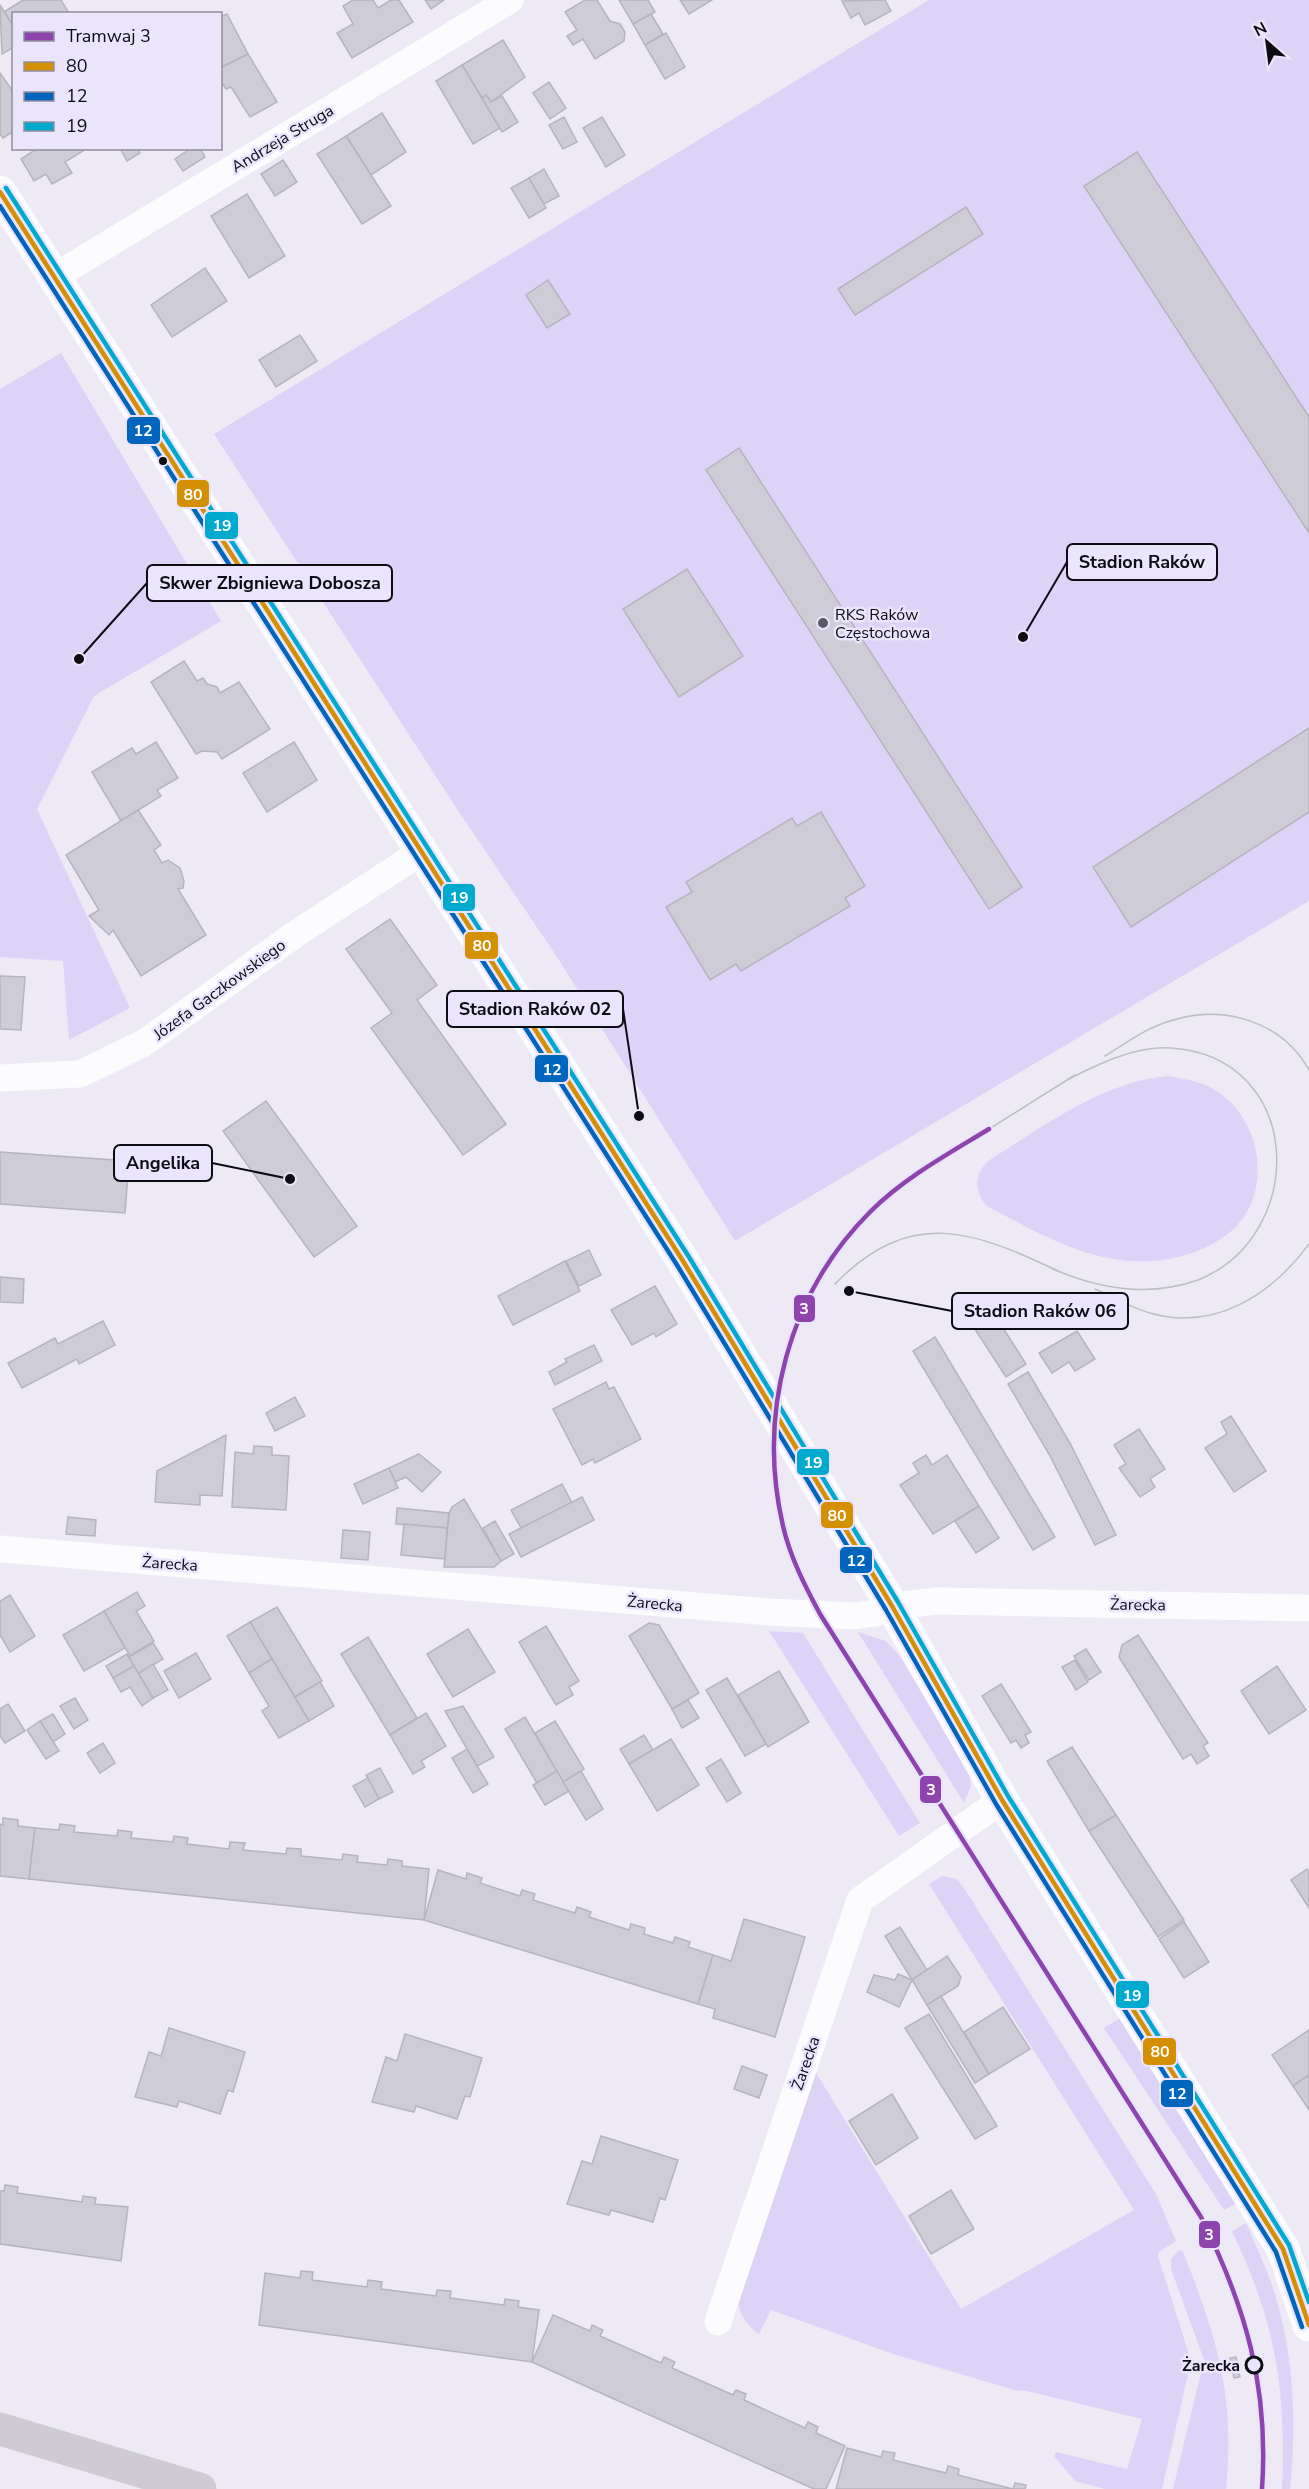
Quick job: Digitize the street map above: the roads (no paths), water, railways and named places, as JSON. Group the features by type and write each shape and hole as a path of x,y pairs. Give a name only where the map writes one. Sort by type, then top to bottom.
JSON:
{"main road":[{"path":"0,2429 200,2489"}],"street":[{"name":"Andrzeja Struga","path":"54,277 510,0"},
{"path":"0,192 683,1261 892,1606 1002,1800 1283,2249 1309,2325"},
{"name":"Józefa Gaczkowskiego","path":"0,1078 80,1074 144,1043 294,934 421,852"},
{"name":"Żarecka","path":"0,1549 770,1612 854,1616 875,1613 892,1606 937,1601 1309,1608"},
{"name":"Żarecka","path":"718,2322 860,1900 1002,1800"}],"tram line":[{"path":"1105,1056 1136,1036 1161,1024 1190,1016 1210,1014 1248,1020 1266,1028 1283,1039 1309,1070"},
{"path":"1053,1269 1088,1282 1125,1288 1162,1288 1198,1280 1234,1257 1259,1226 1274,1189 1276,1151 1268,1113 1247,1082 1215,1059 1171,1048 1157,1048 1130,1053 1104,1062 1067,1080"},
{"path":"989,1129 1075,1075"},
{"name":"3","path":"989,1129 927,1167 883,1200 842,1244 818,1280 800,1318 786,1358 777,1399 774,1441 776,1484 783,1526 794,1560 820,1614 1201,2217 1230,2283 1251,2349 1262,2417 1262,2489"},
{"path":"835,1284 863,1259 890,1243 917,1235 944,1233 971,1237 999,1246 1060,1272"},
{"path":"1095,1289 1150,1313 1174,1318 1219,1313 1260,1293 1278,1279 1309,1244"}],"place":[{"name":"RKS Raków Częstochowa","path":"823,623"},
{"name":"Stadion Raków","path":"1023,637"},
{"name":"Skwer Zbigniewa Dobosza","path":"79,659"},
{"name":"Stadion Raków 02","path":"639,1116"},
{"name":"Angelika","path":"290,1179"},
{"name":"Stadion Raków 06","path":"849,1291"},
{"name":"Żarecka","path":"1254,2365"}]}
